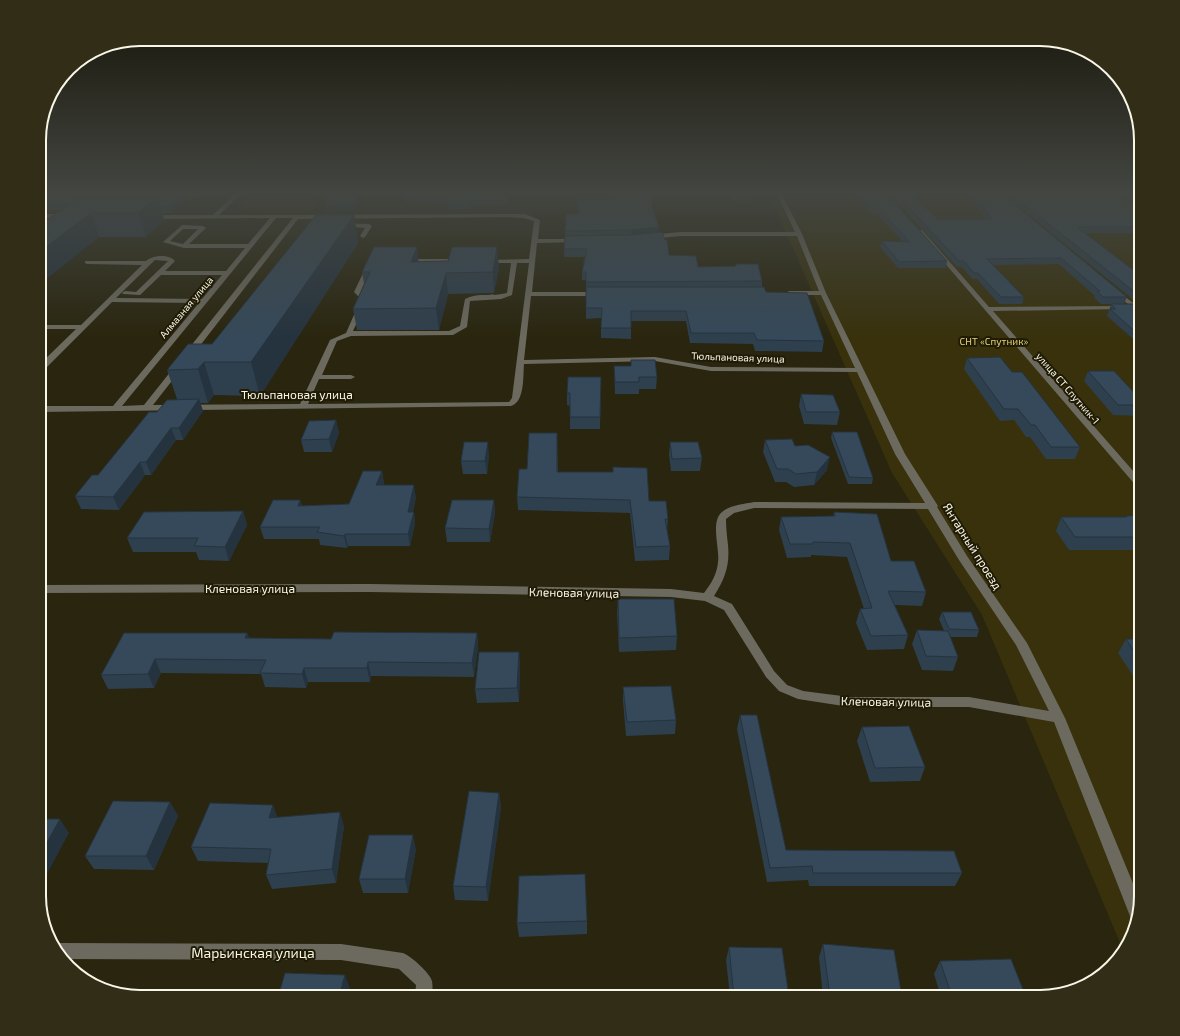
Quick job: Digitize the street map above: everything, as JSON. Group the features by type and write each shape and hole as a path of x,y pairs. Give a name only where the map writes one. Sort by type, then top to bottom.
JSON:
{"street":[{"path":"168,242 184,246 249,246"},
{"path":"184,246 188,242"},
{"name":"Алмазная улица","path":"116,408 252,242"},
{"path":"147,407 277,242"},
{"name":"Тюльпановая улица","path":"46,409 511,404 516,399 528,294 536,242"},
{"name":"Янтарный проезд","path":"803,242 823,293 900,454 933,506 963,558 1021,643 1059,718 1134,905"},
{"name":"улица СТ Спутник-1","path":"929,242 1134,478"},
{"path":"46,363 82,327 153,258 170,259 172,261 138,294 117,293"},
{"path":"397,261 467,261"},
{"path":"475,261 533,261"},
{"path":"302,406 334,340 351,333 450,333 458,331 464,327 468,300 471,298 501,297 510,294 514,261"},
{"path":"87,262 148,263"},
{"path":"351,333 349,332 365,298 357,292 370,265 375,263"},
{"path":"159,274 227,273"},
{"path":"1111,287 1134,305"},
{"path":"783,293 823,293"},
{"path":"528,294 608,294"},
{"path":"110,300 204,301"},
{"path":"986,309 1134,309"},
{"path":"46,327 82,327"},
{"name":"Тюльпановая улица","path":"520,362 655,359 672,362 690,368 861,370"},
{"path":"316,378 351,377"},
{"path":"707,597 719,580 724,556 719,525 723,515 734,509 754,505 933,506"},
{"name":"Кленовая улица","path":"46,589 370,588 671,594 707,597 728,607 770,674 783,688 802,696 850,702 969,702 1059,718"},
{"name":"Марьинская улица","path":"64,951 341,952 403,961 424,982 424,990"}],"green space":[{"name":"СНТ «Спутник»","path":"790,242 1134,242 1134,902 1131,920 1127,932 1120,944 982,615 892,473"}],"building":[{"path":"46,242 52,242 46,247"},
{"path":"294,242 335,242 251,362 204,362 198,369 167,370 188,344 212,344"},
{"path":"565,242 667,242 669,255 696,256 698,267 758,264 762,281 586,282 586,272 582,272 587,249 564,249"},
{"path":"883,242 930,242 947,261 899,262"},
{"path":"941,242 1061,242 1127,297 1103,297 1097,291 1100,291 1061,258 987,259 1024,297 1001,297 978,273 974,273 964,261 959,261"},
{"path":"1072,242 1097,242 1134,270 1134,291"},
{"path":"374,247 417,247 411,262 448,261 452,247 497,247 493,272 446,273 436,308 353,309 370,272 362,272"},
{"path":"586,287 764,287 766,292 807,293 824,341 757,340 754,333 691,333 686,311 631,311 631,328 601,328 602,308 586,308"},
{"path":"1111,304 1134,304 1134,331 1110,309 1116,309"},
{"path":"1000,357 1012,372 1022,372 1080,447 1051,447 1035,425 1031,425 1018,409 1004,409 967,358"},
{"path":"631,360 655,360 657,377 639,377 639,382 615,382 614,366 631,366"},
{"path":"1088,371 1114,371 1134,392 1134,405 1118,405"},
{"path":"568,377 601,377 600,417 570,417 570,393 567,393"},
{"path":"801,394 833,395 840,412 806,412"},
{"path":"199,399 179,428 171,428 146,462 140,462 113,497 75,496 92,475 98,475 149,412 157,412 167,400"},
{"path":"336,420 329,439 301,440 309,421"},
{"path":"832,432 857,432 873,478 849,477"},
{"path":"529,433 557,433 557,472 613,472 613,467 647,468 649,501 666,501 668,519 665,519 670,546 636,547 630,500 517,497 519,469 527,469"},
{"path":"792,439 795,446 808,445 830,457 817,472 796,474 788,469 777,469 765,440"},
{"path":"464,442 488,442 485,461 461,461"},
{"path":"670,442 698,442 702,458 672,459"},
{"path":"363,471 382,471 376,485 414,485 408,512 414,512 408,534 345,534 344,536 317,532 320,527 260,527 273,500 300,500 298,506 349,504"},
{"path":"452,500 494,500 489,529 445,528"},
{"path":"243,511 225,547 194,546 198,538 127,538 144,512"},
{"path":"834,512 877,514 891,561 914,561 926,592 888,591 908,635 871,636 860,609 872,608 850,543 813,542 813,544 790,544 781,517 835,516"},
{"path":"1134,515 1134,537 1075,537 1061,517 1127,517 1126,516"},
{"path":"618,599 674,599 677,636 619,638"},
{"path":"942,612 971,612 979,630 949,629"},
{"path":"917,630 948,631 958,657 926,656"},
{"path":"334,632 477,633 472,663 368,662 367,668 304,668 302,674 260,673 266,660 155,659 148,674 101,675 124,633 247,633 245,638 331,639"},
{"path":"1126,639 1134,639 1134,651"},
{"path":"479,652 519,652 517,688 475,689"},
{"path":"671,686 676,720 627,722 623,687"},
{"path":"740,715 757,715 786,850 954,851 962,873 813,873 812,866 770,868"},
{"path":"909,726 925,767 875,768 862,727"},
{"path":"469,791 499,793 486,887 453,886"},
{"path":"113,801 170,802 146,856 85,856"},
{"path":"210,803 273,805 269,818 340,812 332,869 266,875 271,849 191,847"},
{"path":"46,819 60,819 46,844"},
{"path":"369,835 413,835 405,879 359,879"},
{"path":"585,874 587,921 517,923 519,876"},
{"path":"823,944 894,950 901,990 829,990"},
{"path":"729,947 782,948 788,990 733,990"},
{"path":"1011,959 1023,990 950,990 940,961"},
{"path":"285,973 345,975 341,990 280,990"}]}
